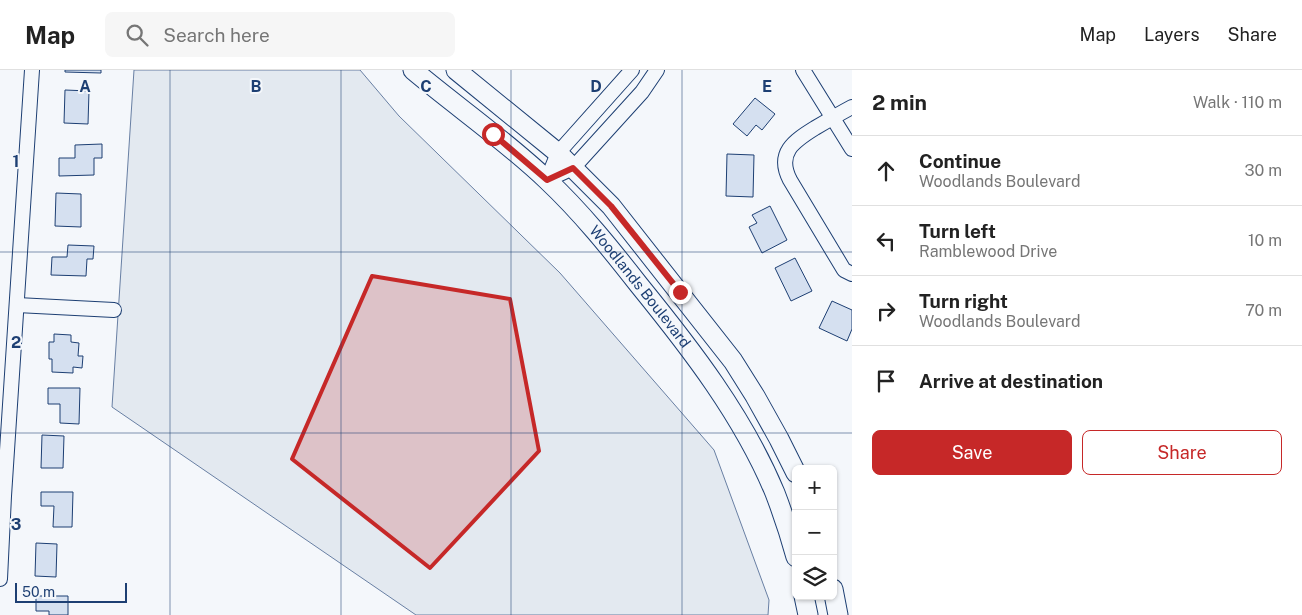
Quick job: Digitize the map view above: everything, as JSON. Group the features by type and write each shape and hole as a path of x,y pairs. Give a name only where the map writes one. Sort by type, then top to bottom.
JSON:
{"street":[{"path":"0,579 2,496 17,305 32,70"},
{"name":"Woodlands Boulevard","path":"413,70 547,180 601,237 678,333 729,404 753,446 774,491 795,555"},
{"name":"Woodlands Boulevard","path":"456,70 558,153 611,206 733,361 755,396 792,465"},
{"path":"547,180 558,153 632,70"},
{"path":"547,180 573,168 642,92 657,70"},
{"path":"803,70 852,150"},
{"path":"852,107 798,139 786,155 785,163 786,172 844,270 852,274"},
{"path":"17,305 114,310"},
{"path":"805,600 808,615"},
{"path":"835,600 838,615"}],"highlighted area":[{"path":"372,276 510,299 539,451 430,568 292,459"}],"shaded area":[{"path":"134,70 360,70 399,116 560,273 714,450 769,600 768,615 416,615 112,407"}],"building":[{"path":"65,70 101,70 101,73 65,72"},
{"path":"65,90 89,91 88,124 64,123"},
{"path":"755,98 775,114 762,130 756,125 747,136 733,124"},
{"path":"102,144 102,158 94,158 94,175 59,176 59,158 75,158 75,145"},
{"path":"727,154 754,155 753,197 726,196"},
{"path":"56,193 81,194 81,227 55,226"},
{"path":"770,206 787,240 762,253 749,227 757,223 752,215"},
{"path":"68,245 94,246 93,259 87,259 86,276 51,275 52,257 67,257"},
{"path":"795,258 812,291 791,301 775,268"},
{"path":"832,301 852,310 852,329 847,341 819,328"},
{"path":"54,334 71,335 71,342 79,343 78,356 83,356 82,368 73,367 73,373 52,372 52,359 49,359 49,342 54,342"},
{"path":"48,388 80,388 79,424 60,423 60,404 48,404"},
{"path":"42,435 64,436 63,468 41,468"},
{"path":"41,492 73,492 72,527 53,527 54,506 41,506"},
{"path":"36,543 57,544 56,577 35,576"},
{"path":"36,596 68,596 68,615 49,615 49,611 36,611"}],"route":[{"path":"493,134 547,180 573,168 611,206 680,292"}]}
